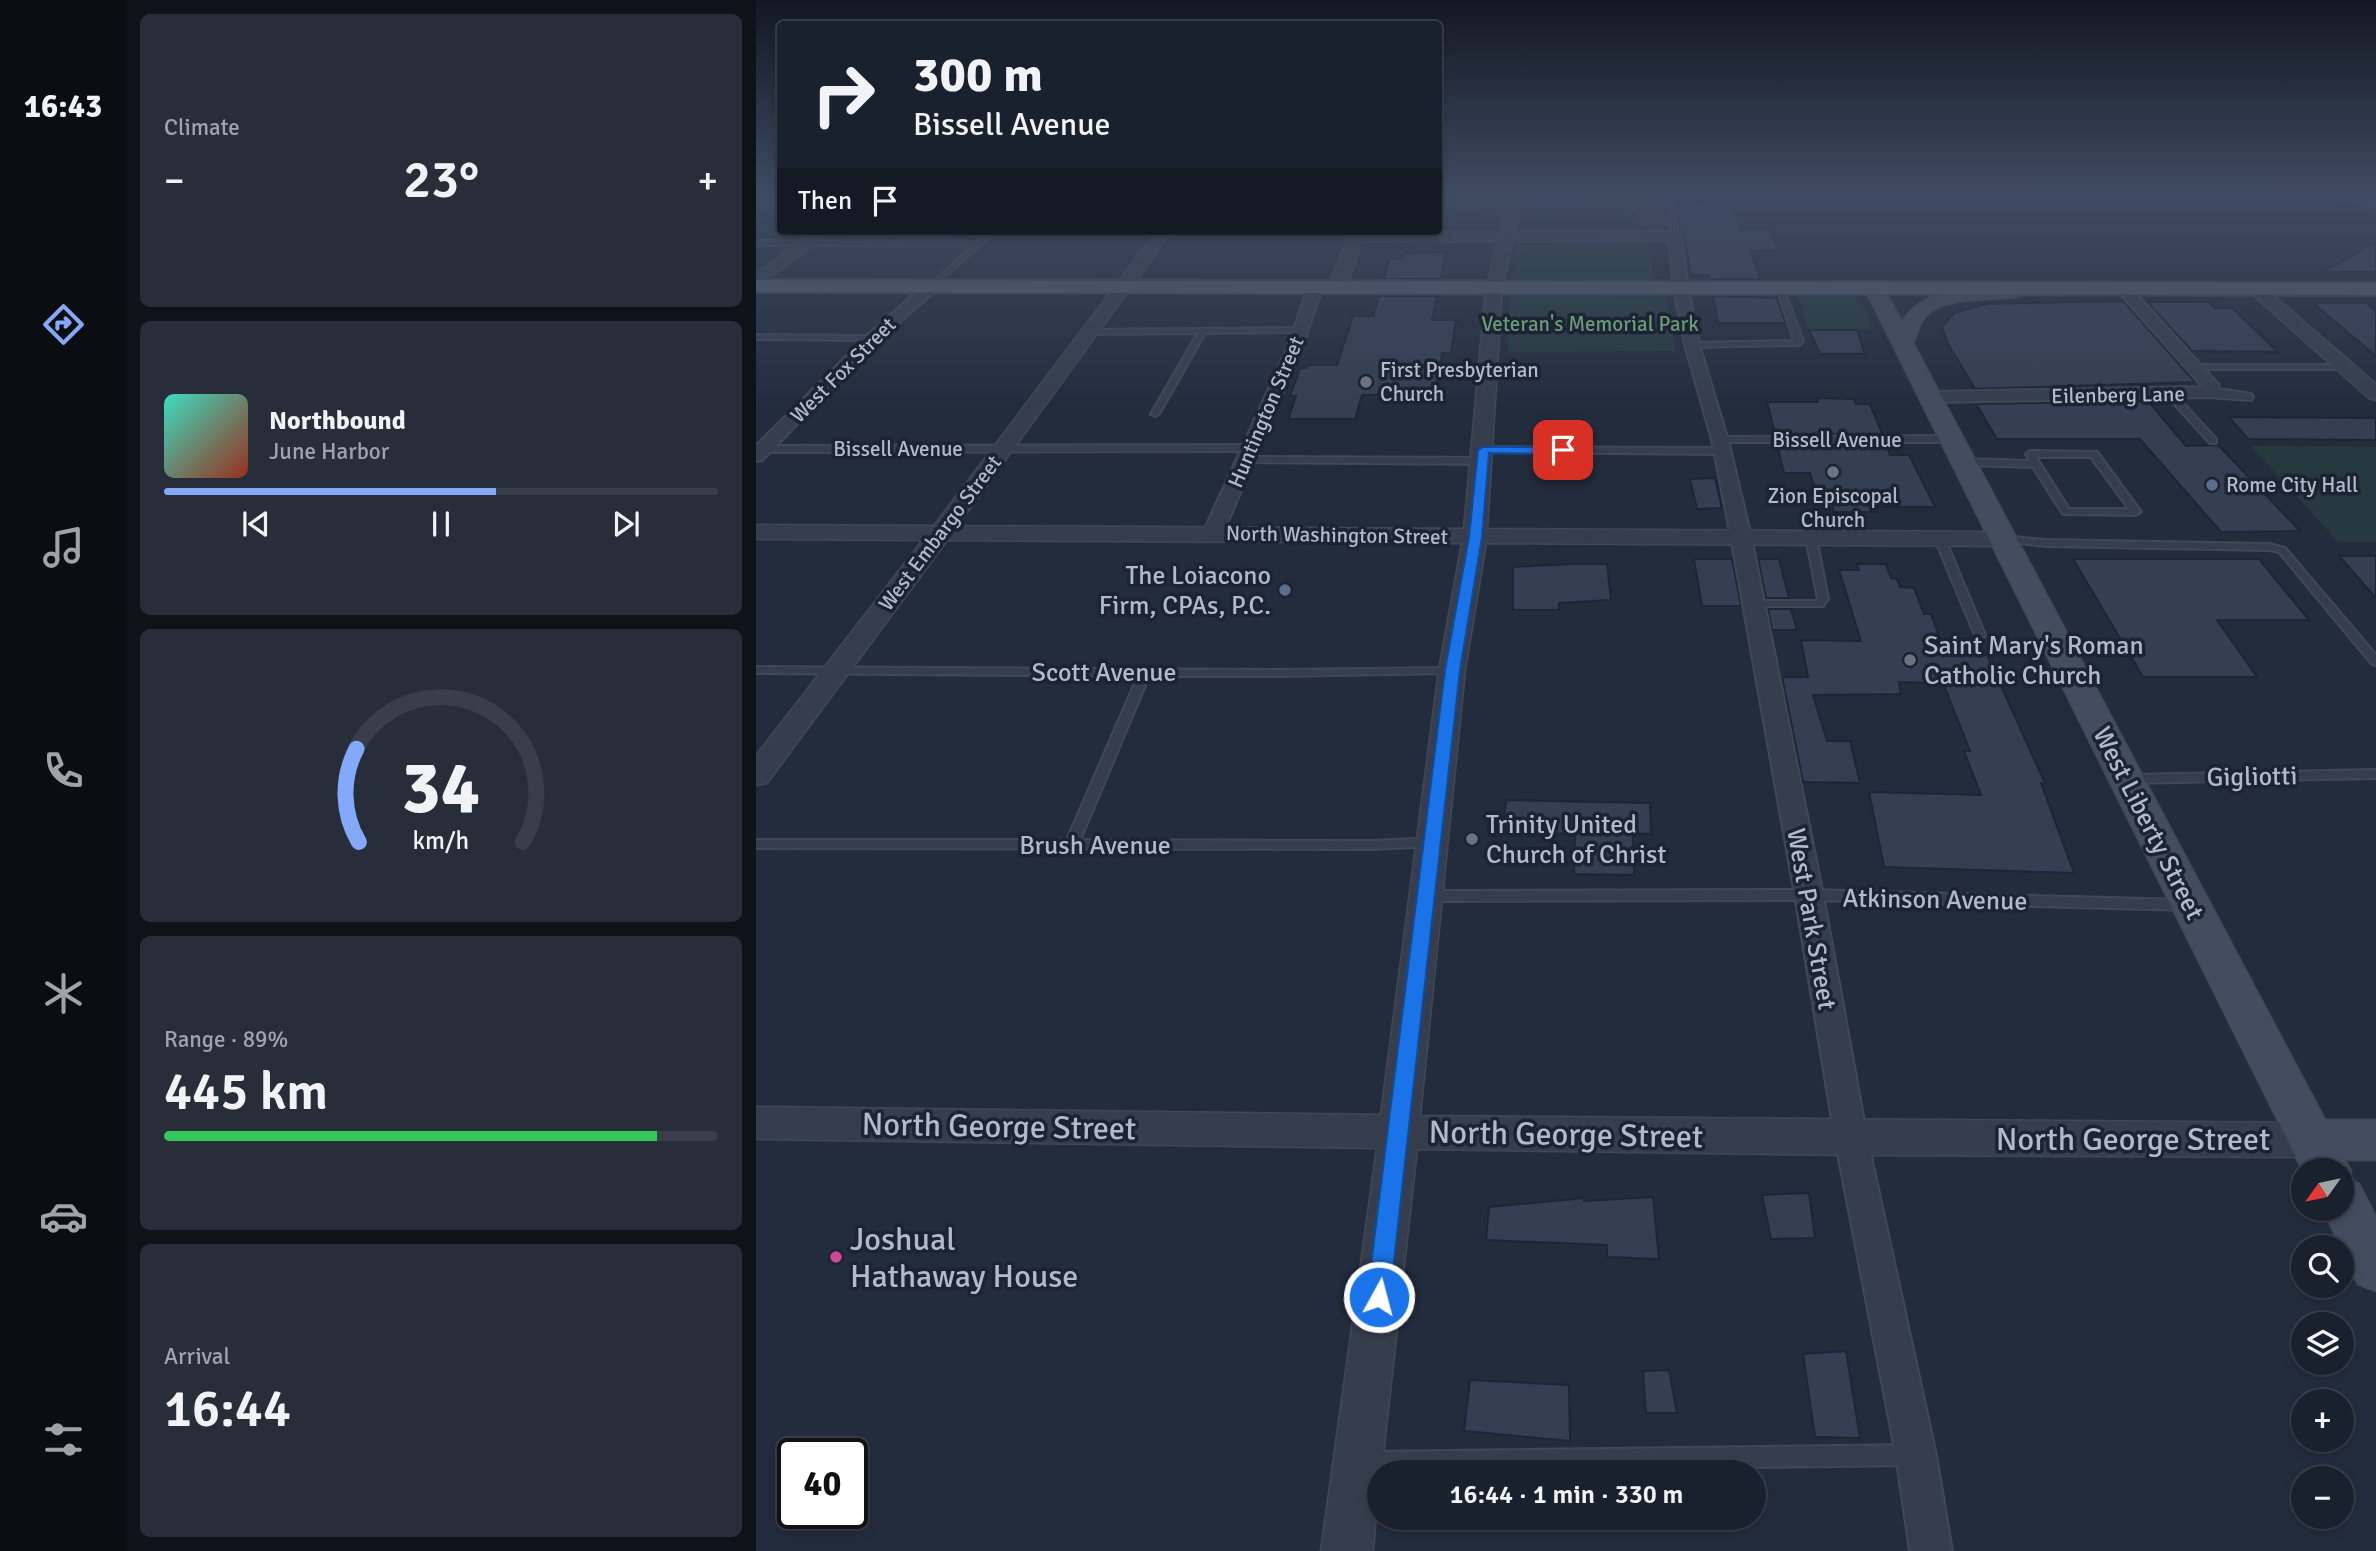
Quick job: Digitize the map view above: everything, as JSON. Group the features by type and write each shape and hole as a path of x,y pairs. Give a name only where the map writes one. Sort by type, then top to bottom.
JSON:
{"main road":[{"path":"756,286 2376,289"},
{"name":"West Liberty Street","path":"1875,289 2319,1155"},
{"path":"1903,341 1921,309 1936,303 1960,296 2035,289"},
{"name":"North George Street","path":"2319,1155 2376,1140"},
{"path":"2353,1222 2376,1268"}],"street":[{"path":"756,280 775,266"},
{"name":"West Embargo Street","path":"756,776 1004,449 1137,266"},
{"path":"1325,288 1337,266"},
{"path":"1347,1551 1452,670 1475,537 1494,289 1499,266"},
{"name":"West Park Street","path":"1678,266 1692,345 1720,445 1741,537 1751,604 1809,895 1851,1138 1916,1455 1931,1551"},
{"name":"West Fox Street","path":"759,451 873,338 932,286"},
{"name":"Huntington Street","path":"1213,533 1301,330 1325,288"},
{"name":"Eilenberg Lane","path":"1932,397 2208,392 2212,387 2124,289"},
{"path":"2256,290 2376,394"},
{"path":"2208,392 2245,397"},
{"name":"North Washington Street","path":"756,532 2003,539"},
{"name":"North George Street","path":"756,1123 1851,1138 2319,1155"}],"lane":[{"path":"932,286 954,266"},
{"path":"1692,345 1796,343 1799,341 1780,288"},
{"path":"1091,332 1301,330"},
{"path":"1155,414 1203,331"},
{"path":"756,337 873,338"},
{"path":"2193,367 2346,367"},
{"path":"2170,394 2213,441"},
{"name":"Bissell Avenue","path":"759,451 1004,449 1483,455 1720,445 1959,451 2035,464"},
{"path":"2030,454 2094,454 2136,512 2066,512 2035,464 2030,454"},
{"path":"1751,604 1819,604 1823,599 1811,537"},
{"path":"1940,539 1980,635"},
{"path":"2003,539 2046,543 2269,547 2282,550 2376,662"},
{"name":"Scott Avenue","path":"756,670 1452,670"},
{"path":"1072,845 1145,672"},
{"name":"Gigliotti","path":"2128,779 2376,774"},
{"name":"Brush Avenue","path":"756,844 1373,845 1433,842"},
{"name":"Atkinson Avenue","path":"1427,896 1809,895 2191,905"},
{"path":"1358,1462 1916,1455"}],"green space":[{"path":"1513,266 1651,266 1653,280 1511,278"},
{"path":"1797,295 1858,296 1873,329 1809,329"},
{"name":"Veteran's Memorial Park","path":"1666,297 1676,351 1508,352 1510,298"},
{"path":"2251,446 2376,447 2376,542 2338,542"}],"building":[{"path":"1387,266 1443,266 1441,279 1384,279"},
{"path":"1689,266 1756,266 1760,279 1710,279 1709,275 1691,275"},
{"path":"2334,266 2376,266 2376,272 2324,272"},
{"path":"1379,296 1437,296 1432,320 1456,320 1451,353 1442,353 1436,388 1430,388 1428,395 1362,395 1355,419 1288,419 1296,396 1290,396 1300,368 1306,368 1307,365 1337,365 1353,316 1373,316"},
{"path":"1713,296 1777,298 1785,323 1718,323"},
{"path":"2123,301 2195,382 1975,389 1947,342 1942,327 1954,313 1986,304"},
{"path":"2147,302 2209,302 2215,308 2232,308 2278,352 2192,351"},
{"path":"2313,303 2366,303 2376,311 2376,356"},
{"path":"1809,330 1857,330 1865,354 1820,354"},
{"path":"1817,398 1854,399 1856,404 1870,404 1882,434 1775,434 1767,402 1818,402"},
{"path":"2148,401 2186,446 2218,445 2300,531 2221,532 2140,439 1997,439 1976,404"},
{"path":"2229,417 2376,418 2376,440 2248,439"},
{"path":"1777,445 1886,445 1890,455 1909,455 1935,507 1876,507 1878,512 1834,512 1831,501 1819,501 1810,473 1784,473"},
{"path":"1715,478 1722,508 1697,509 1690,479"},
{"path":"2339,556 2376,556 2376,598"},
{"path":"1694,559 1732,559 1741,606 1702,606"},
{"path":"1758,559 1779,559 1789,598 1766,598"},
{"path":"2073,559 2259,559 2309,620 2217,620 2257,677 2143,677"},
{"path":"1607,564 1611,600 1559,603 1559,610 1513,610 1513,567"},
{"path":"1857,564 1886,564 1891,578 1897,579 1900,587 1914,588 1924,614 1931,614 1941,642 1972,643 1976,655 1987,655 2045,783 2041,783 2074,873 1884,867 1869,792 1981,795 1964,751 1970,751 1943,683 1899,682 1901,694 1813,695 1827,741 1850,741 1860,783 1803,782 1782,677 1808,677 1801,640 1861,641 1839,570 1859,570"},
{"path":"1768,609 1791,609 1797,630 1772,630"},
{"path":"1506,800 1650,803 1651,834 1633,833 1634,875 1574,874 1575,834 1503,832"},
{"path":"1809,1193 1815,1238 1771,1239 1762,1195"},
{"path":"1653,1197 1659,1259 1607,1257 1607,1245 1486,1240 1489,1207 1584,1198 1584,1201"},
{"path":"1846,1351 1860,1438 1815,1437 1803,1354"},
{"path":"1669,1370 1677,1413 1646,1413 1643,1371"},
{"path":"1470,1380 1569,1385 1570,1441 1464,1431"}],"place":[{"name":"First Presbyterian Church","path":"1366,382"},
{"name":"Zion Episcopal Church","path":"1833,472"},
{"name":"Rome City Hall","path":"2212,485"},
{"name":"The Loiacono Firm, CPAs, P.C.","path":"1285,590"},
{"name":"Saint Mary's Roman Catholic Church","path":"1910,660"},
{"name":"Trinity United Church of Christ","path":"1472,839"},
{"name":"Joshual Hathaway House","path":"836,1257"}],"route":[{"path":"1379,1297 1452,670 1475,537 1483,450 1563,450"}]}
